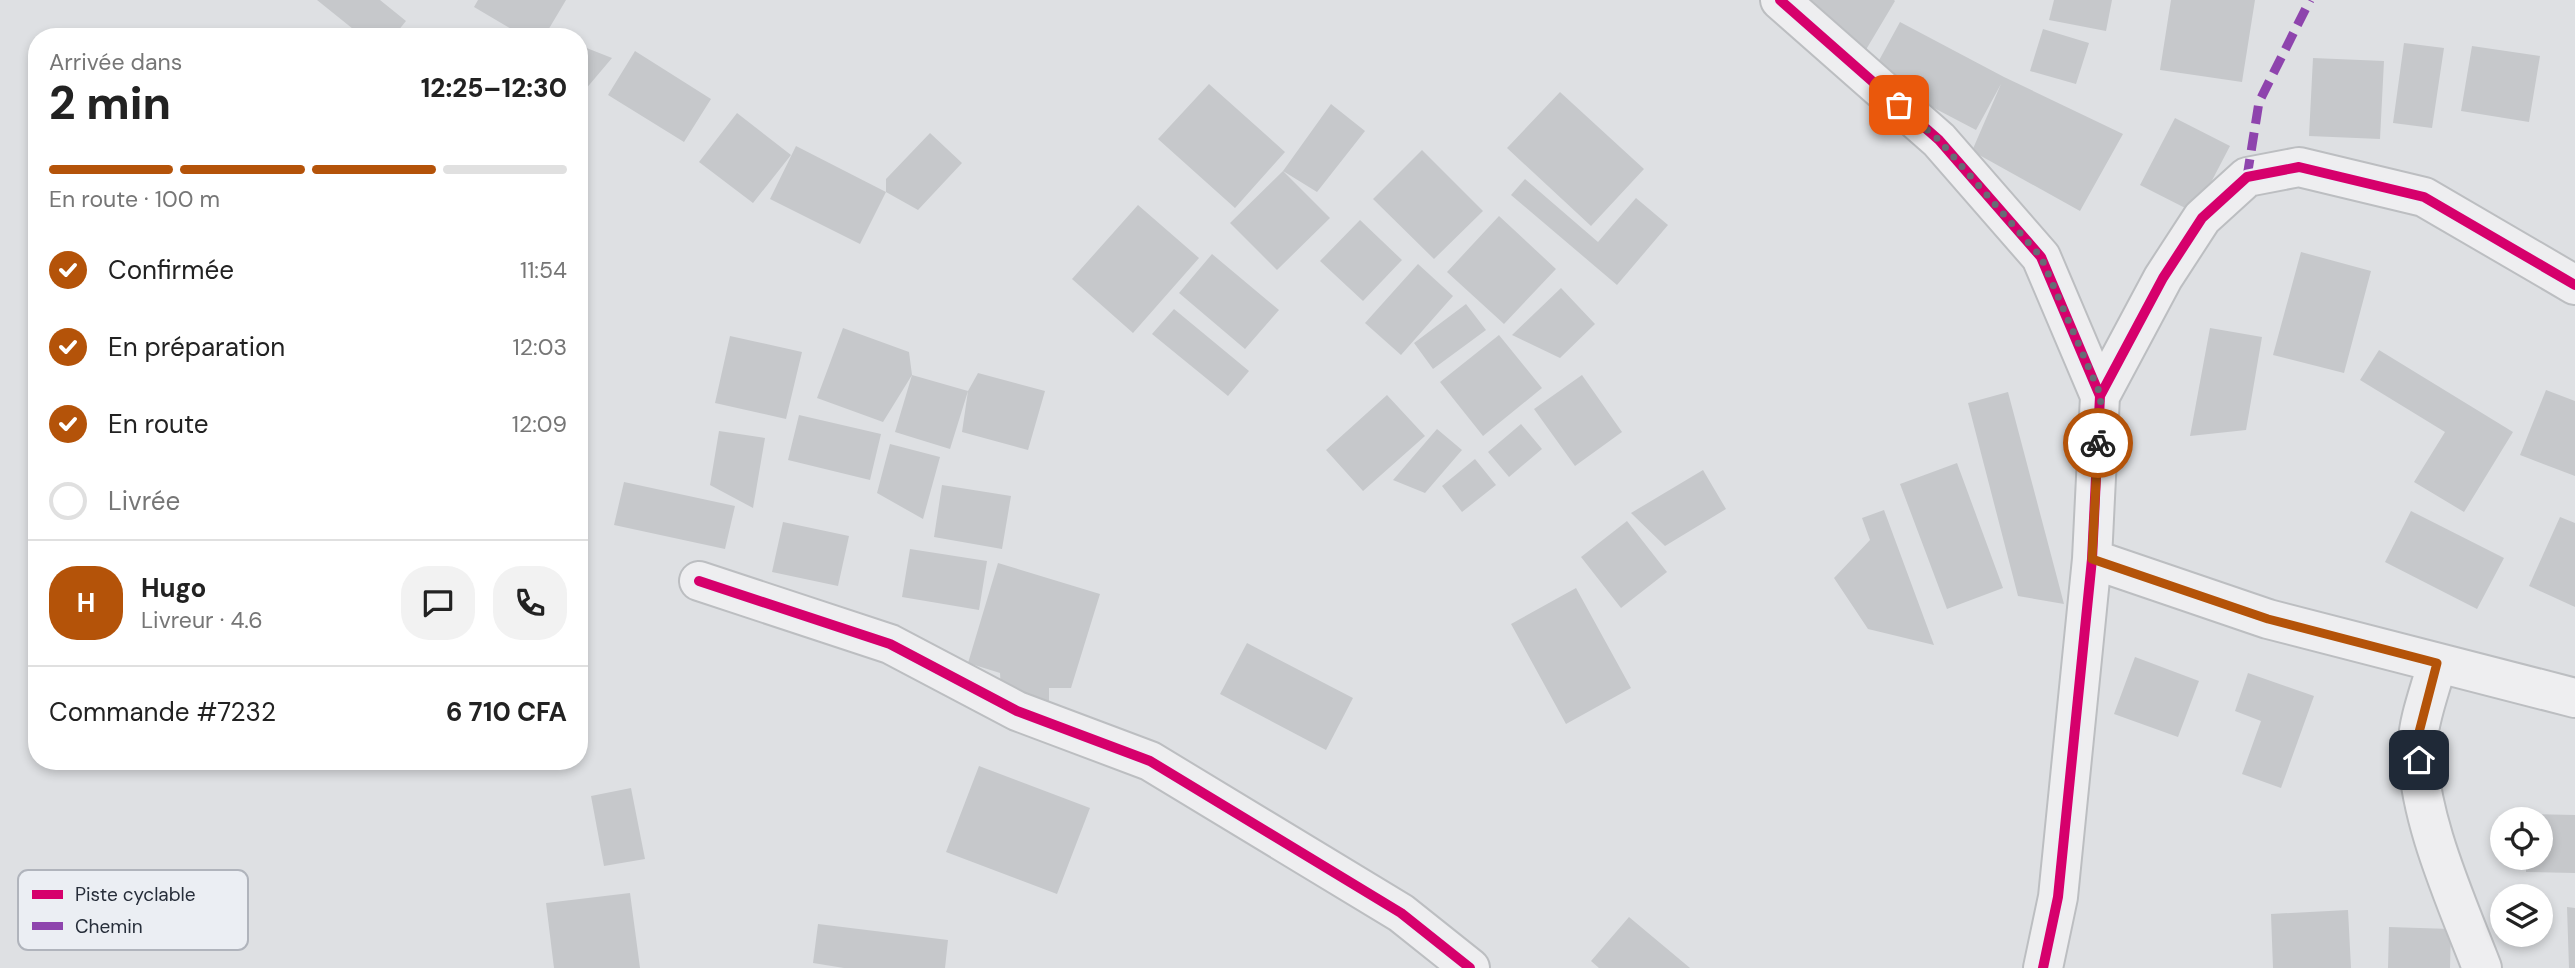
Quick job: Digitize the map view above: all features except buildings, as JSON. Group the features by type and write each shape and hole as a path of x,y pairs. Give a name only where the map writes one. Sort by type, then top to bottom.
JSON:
{"street":[{"path":"1780,0 1939,140 2041,257 2101,396"},
{"path":"2043,968 2058,897 2092,559 2101,396 2163,278 2202,218 2247,177 2299,167 2424,197 2575,285"},
{"path":"2092,559 2268,619 2575,698"},
{"path":"699,582 890,644 1017,711 1150,761 1401,913 1470,968"},
{"path":"2437,663 2417,740 2423,799 2443,866 2482,968"}],"marked path":[{"path":"2247,177 2259,102 2310,0"}],"cycle path":[{"path":"1780,0 1939,140 2041,257 2100,396 2092,559 2058,897 2043,968"},
{"path":"2100,396 2163,278 2202,218 2247,177 2299,167 2424,197 2575,285"},
{"path":"699,581 890,644 1017,711 1150,761 1401,913 1470,968"}],"way so far":[{"path":"1899,105 1939,140 2041,257 2101,396 2098,443"}],"route":[{"path":"2098,443 2092,559 2268,619 2437,663 2417,740 2419,760"}]}
